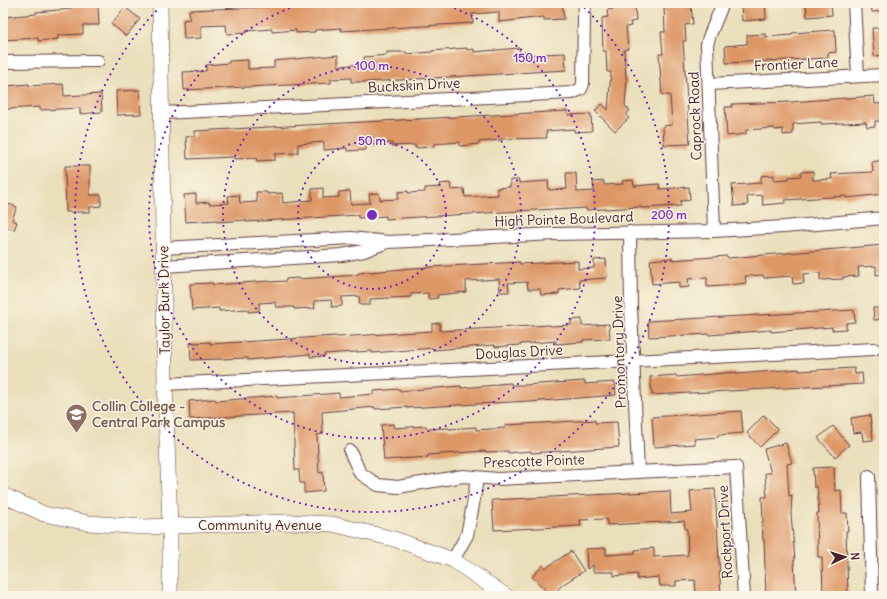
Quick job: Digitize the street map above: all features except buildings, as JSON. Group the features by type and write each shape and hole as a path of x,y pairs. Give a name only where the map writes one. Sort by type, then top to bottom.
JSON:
{"street":[{"name":"Taylor Burk Drive","path":"160,3 165,384 170,526 170,596"},
{"name":"Buckskin Drive","path":"162,113 572,93 581,89 583,84 585,3"},
{"name":"Caprock Road","path":"714,231 707,46 722,3"},
{"path":"854,3 858,76"},
{"path":"3,62 98,61"},
{"name":"Frontier Lane","path":"709,84 884,75"},
{"name":"High Pointe Boulevard","path":"163,248 351,238 388,242 549,234 714,231 784,227 884,218"},
{"name":"Promontory Drive","path":"630,232 638,472"},
{"name":"High Pointe Boulevard","path":"164,266 342,255 364,251 388,242"},
{"name":"Douglas Drive","path":"165,384 874,349"},
{"name":"Prescotte Pointe","path":"350,452 360,473 378,484 398,487 463,476 498,479 736,467"},
{"name":"Rockport Drive","path":"736,467 744,596"},
{"path":"869,476 872,596"},
{"path":"453,560 467,535 474,505 477,478"},
{"name":"Community Avenue","path":"3,496 44,514 89,523 143,527 289,522 332,524 394,539 453,560 506,596"}],"place":[{"name":"Collin College - Central Park Campus","path":"77,434"}]}
